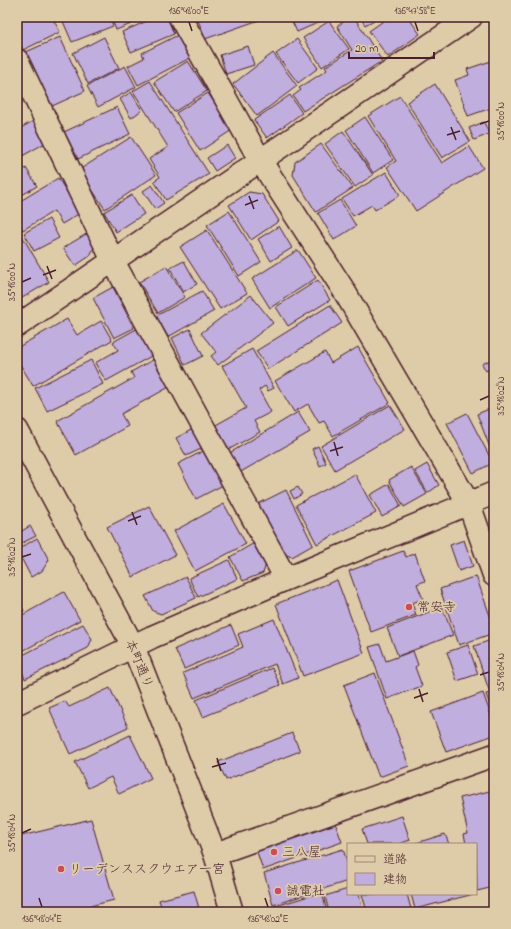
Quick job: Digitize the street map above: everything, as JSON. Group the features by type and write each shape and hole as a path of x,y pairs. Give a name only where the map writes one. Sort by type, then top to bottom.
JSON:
{"street":[{"path":"180,17 260,160 343,289 469,504 494,575"},
{"path":"17,326 470,17"},
{"path":"17,60 113,261 286,579"},
{"name":"本町通り","path":"17,430 133,646 215,854 232,912"},
{"path":"17,703 133,646 286,579 494,493"},
{"path":"215,854 494,755"}],"building":[{"path":"17,17 52,17 60,32 23,50 17,36"},
{"path":"61,17 109,17 113,26 72,42"},
{"path":"111,17 149,17 116,30"},
{"path":"156,17 167,17 174,34 131,52 122,32"},
{"path":"197,17 261,17 262,19 205,39"},
{"path":"294,17 331,17 297,32 291,19"},
{"path":"351,17 354,17 382,61 303,111 293,96 301,90 299,88 327,70 325,67 352,50 337,26"},
{"path":"360,17 380,17 365,25"},
{"path":"389,17 408,17 420,34 388,57 369,31"},
{"path":"329,21 349,49 322,67 303,38"},
{"path":"178,35 190,58 138,85 128,66 144,58 142,53"},
{"path":"60,37 85,91 50,107 26,52"},
{"path":"104,37 119,68 88,84 73,53"},
{"path":"297,39 318,68 298,83 276,54"},
{"path":"248,46 254,65 226,74 220,55"},
{"path":"273,53 297,86 257,116 233,84"},
{"path":"494,60 494,107 468,116 455,80 469,75 467,69"},
{"path":"188,61 207,91 174,112 154,82"},
{"path":"125,66 136,87 98,107 87,86"},
{"path":"150,81 209,174 166,200 154,181 160,177 149,159 168,147 133,91"},
{"path":"435,84 470,141 442,158 407,102"},
{"path":"131,92 142,110 131,118 120,99"},
{"path":"208,93 232,130 200,151 176,113"},
{"path":"290,95 302,113 267,138 254,120"},
{"path":"400,96 442,163 469,146 483,168 416,211 387,167 396,161 368,116"},
{"path":"117,107 130,134 78,159 64,132"},
{"path":"365,117 393,160 373,173 346,130"},
{"path":"35,120 47,142 17,159 17,130"},
{"path":"484,122 489,134 474,140 469,128"},
{"path":"343,131 373,175 355,187 325,144"},
{"path":"131,137 156,175 105,209 79,170"},
{"path":"321,144 353,188 316,212 293,175 295,162"},
{"path":"227,145 235,158 215,171 207,158"},
{"path":"26,168 37,186 17,198 17,173"},
{"path":"386,172 400,195 375,210 372,205 353,216 342,199"},
{"path":"58,178 80,213 62,224 54,211 23,230 17,220 17,203"},
{"path":"152,185 164,203 155,209 143,191"},
{"path":"249,192 262,194 279,221 251,240 229,205"},
{"path":"132,195 144,214 116,232 104,212"},
{"path":"340,200 356,226 334,240 318,213"},
{"path":"229,211 261,262 239,276 207,225"},
{"path":"49,219 59,238 34,251 24,233"},
{"path":"279,226 292,248 271,261 258,239"},
{"path":"207,230 247,293 220,309 180,247"},
{"path":"88,233 95,245 90,256 75,266 63,248"},
{"path":"21,234 49,282 17,301 17,236"},
{"path":"298,250 316,278 270,308 252,279"},
{"path":"184,261 197,284 183,292 170,268"},
{"path":"166,266 185,297 158,313 139,282"},
{"path":"318,280 330,300 288,326 276,307"},
{"path":"113,287 134,328 114,338 93,298"},
{"path":"202,291 214,311 168,337 156,316"},
{"path":"251,295 273,323 218,365 211,356 216,352 201,333"},
{"path":"330,305 342,323 268,369 256,351"},
{"path":"67,319 77,335 101,321 112,340 33,386 17,359 20,346"},
{"path":"140,327 155,354 106,381 95,363 118,350 113,342"},
{"path":"190,329 203,356 185,365 172,338"},
{"path":"358,347 390,403 333,436 324,421 319,423 308,404 294,412 275,381 325,352 331,363"},
{"path":"252,349 274,388 268,391 265,386 259,390 271,412 254,421 260,432 228,450 214,426 246,408 222,366"},
{"path":"156,358 171,386 121,414 128,426 76,455 57,421 134,378 131,372"},
{"path":"493,359 494,367 486,371 482,364"},
{"path":"91,360 103,384 47,411 35,388"},
{"path":"390,405 405,429 335,470 321,446"},
{"path":"494,407 494,458 477,414"},
{"path":"298,412 310,432 239,473 228,454"},
{"path":"467,413 493,463 473,473 447,423"},
{"path":"193,429 203,448 186,456 176,438"},
{"path":"318,446 326,463 320,466 312,449"},
{"path":"205,450 223,485 196,499 178,464"},
{"path":"427,464 439,485 428,493 415,471"},
{"path":"411,467 427,494 404,507 389,480"},
{"path":"355,474 376,513 317,544 296,505"},
{"path":"389,484 401,506 382,517 370,495"},
{"path":"298,487 302,494 294,499 290,491"},
{"path":"286,490 313,545 292,557 281,553 256,505"},
{"path":"224,504 246,544 195,571 174,531"},
{"path":"149,506 175,555 133,577 107,527"},
{"path":"30,526 36,536 22,543 17,534"},
{"path":"37,538 49,560 42,571 31,577 17,550"},
{"path":"464,540 473,566 459,571 450,545"},
{"path":"256,542 267,561 263,573 243,581 230,557"},
{"path":"403,551 406,557 415,553 425,581 417,584 423,599 412,603 416,615 371,632 349,571"},
{"path":"229,560 237,579 198,597 189,578"},
{"path":"476,576 494,627 494,633 459,645 440,589"},
{"path":"186,577 196,598 161,614 153,611 145,596"},
{"path":"337,580 364,653 303,676 276,604"},
{"path":"64,592 80,620 17,654 17,618"},
{"path":"17,597 24,611 17,614"},
{"path":"442,607 453,635 398,656 387,628"},
{"path":"274,619 298,678 283,684 275,664 194,698 183,673 243,647 238,634"},
{"path":"83,624 92,639 88,648 25,679 17,658"},
{"path":"231,625 239,645 184,669 175,649"},
{"path":"494,639 494,716 486,694 490,693 474,646"},
{"path":"380,644 386,661 413,651 418,665 415,667 422,686 387,699 369,647"},
{"path":"468,645 478,674 457,681 447,652"},
{"path":"272,668 280,685 203,717 196,700"},
{"path":"375,673 409,766 379,777 344,685"},
{"path":"110,688 128,727 70,754 49,708 65,701 69,707"},
{"path":"483,693 494,724 494,735 446,752 431,712"},
{"path":"292,733 300,751 226,780 218,762"},
{"path":"130,735 151,778 119,794 111,777 88,788 75,762"},
{"path":"494,790 494,887 477,891 477,843 466,843 464,834 468,833 460,798"},
{"path":"402,816 410,840 402,843 367,843 362,829"},
{"path":"333,817 342,842 263,870 257,852 261,843"},
{"name":"リーデンススクウエア一宮","path":"91,819 114,900 66,912 17,912 17,837"},
{"path":"445,834 449,843 416,843"},
{"path":"343,849 347,862 347,881 273,905 264,873"},
{"path":"347,889 347,895 359,895 363,912 329,912 325,896"},
{"path":"194,891 200,912 163,912 159,900"},
{"path":"322,892 327,912 267,912 266,909"},
{"path":"362,895 407,895 411,909 399,912 367,912"},
{"path":"411,895 470,895 415,909"}],"place":[{"name":"常安寺","path":"409,607"},
{"name":"三八屋","path":"274,852"},
{"name":"リーデンススクウエア一宮","path":"61,869"},
{"name":"誠電社","path":"278,891"}]}
